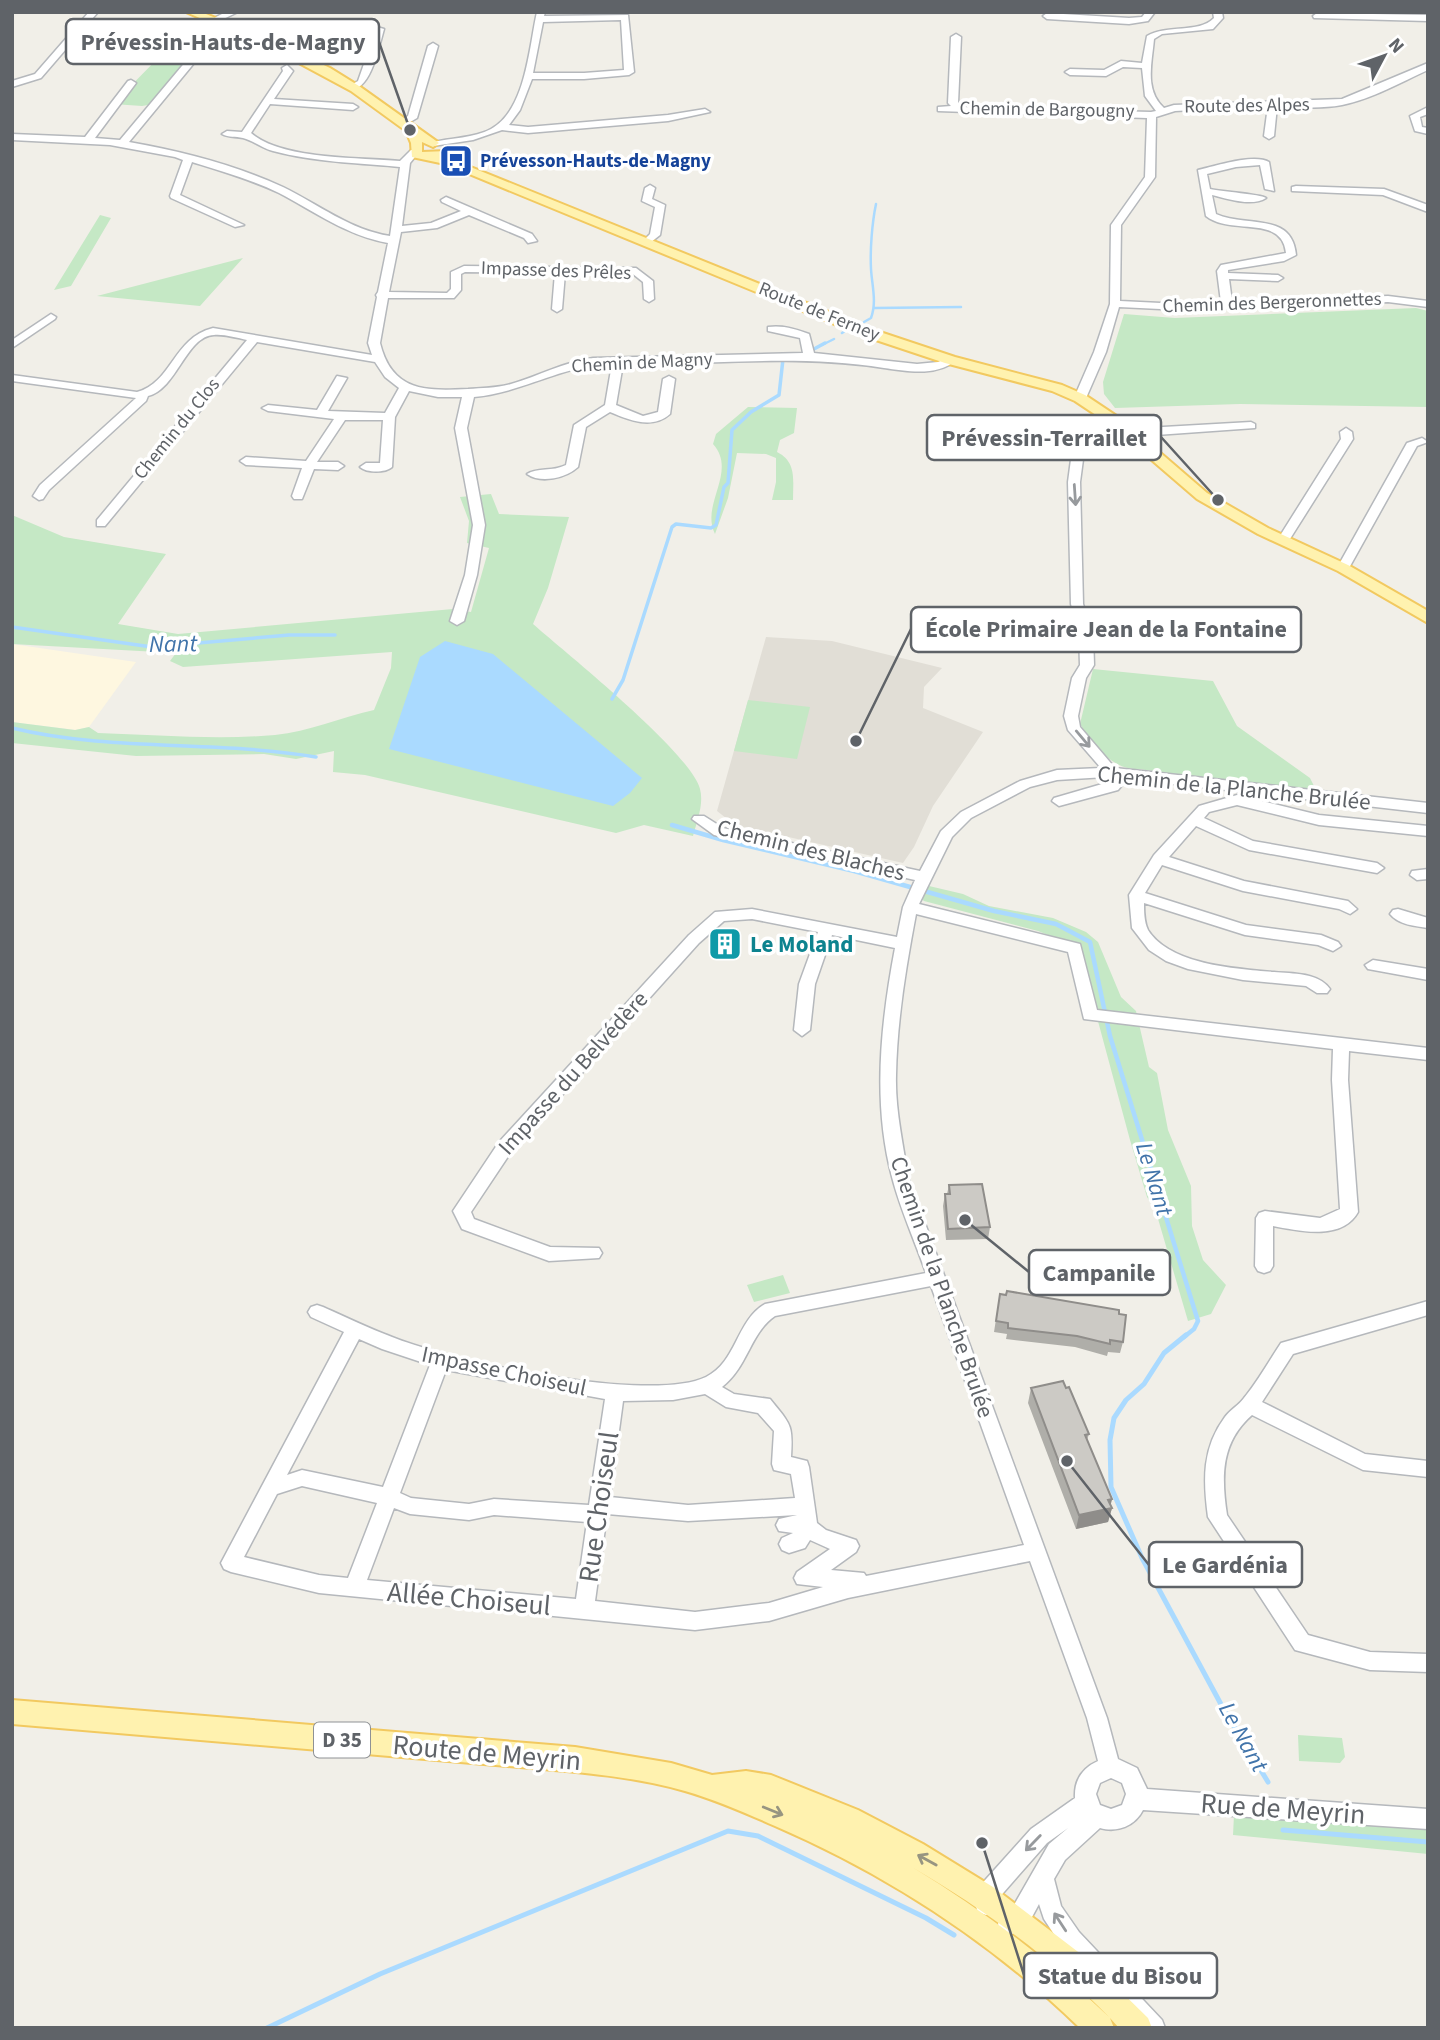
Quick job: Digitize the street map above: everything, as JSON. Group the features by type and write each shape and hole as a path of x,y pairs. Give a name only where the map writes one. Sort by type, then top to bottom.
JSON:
{"main road":[{"name":"Route de Ferney","path":"191,12 349,84 438,152 646,243 866,332 950,360 1050,386 1080,398 1128,433 1195,491 1227,512 1343,568 1421,614"},
{"path":"407,127 416,149 438,152"},
{"name":"Route de Meyrin","path":"12,1712 527,1755 657,1772 709,1785 798,1822 862,1853 934,1894 1038,1971 1100,2028"},
{"name":"Route de Meyrin","path":"709,1785 752,1784 840,1814 942,1868 986,1896 1068,1960 1138,2028"}],"street":[{"path":"12,84 38,76 94,12"},
{"path":"212,21 234,12"},
{"path":"1046,16 1129,21 1145,19 1151,12"},
{"path":"1157,112 1146,88 1150,38 1154,34 1210,27 1219,18 1217,12"},
{"path":"502,127 520,102 540,16 625,17 629,72 584,76 527,76"},
{"path":"1317,16 1428,18"},
{"path":"349,84 362,82 376,31"},
{"path":"956,37 953,103 956,107"},
{"path":"407,127 433,46"},
{"path":"122,144 190,62"},
{"path":"1070,72 1111,73 1121,64 1148,66"},
{"path":"246,135 288,71 287,68"},
{"name":"Route des Alpes","path":"1080,398 1100,352 1115,303 1116,225 1150,177 1150,125 1157,112 1273,103 1315,105 1343,102 1427,68"},
{"path":"86,141 131,83"},
{"path":"268,101 353,107"},
{"path":"1269,136 1273,103"},
{"name":"Chemin de Bargougny","path":"941,109 956,107 1022,112 1157,112"},
{"path":"1428,110 1415,116 1418,129 1428,131"},
{"path":"227,134 246,135 271,147 317,157 406,165 464,139 502,127 528,130 668,118 705,112"},
{"path":"12,137 122,144 188,159 265,183 367,236 393,235 433,226 469,211"},
{"path":"366,467 386,467 389,416 406,386 394,379 378,359 374,329 401,204 405,159 416,149"},
{"path":"188,159 175,196 239,225"},
{"path":"1270,189 1264,162 1205,169 1202,172 1211,216 1236,224 1273,226 1288,235"},
{"path":"646,243 655,235 660,205 647,201 650,188"},
{"path":"1296,189 1384,192 1428,209"},
{"path":"1206,191 1238,198 1261,198"},
{"path":"446,200 528,236 532,241"},
{"path":"1234,234 1288,235"},
{"path":"1227,306 1223,276 1225,267 1291,255 1288,235"},
{"name":"Impasse des Prêles","path":"381,295 450,296 456,290 456,272 464,269 636,271 648,281 649,299"},
{"path":"557,309 560,272"},
{"path":"1223,276 1278,278"},
{"name":"Chemin des Bergeronnettes","path":"1115,303 1181,307 1388,299 1428,304"},
{"path":"12,345 51,317"},
{"path":"772,329 805,336 809,356"},
{"name":"Chemin du Clos","path":"39,496 44,488 142,399 142,395 158,386 192,344 207,332 255,337 378,359"},
{"name":"Chemin du Clos","path":"101,523 255,337"},
{"name":"Chemin de Magny","path":"406,386 443,393 516,387 575,363 809,356 904,367 929,367 946,364 950,360"},
{"path":"533,474 558,474 572,467 580,425 610,407 618,361"},
{"path":"12,378 142,395"},
{"path":"320,414 341,378"},
{"path":"610,407 631,418 659,418 664,414 669,379"},
{"path":"457,621 471,575 479,525 461,428 469,392"},
{"path":"268,408 342,416 389,416"},
{"path":"1059,801 1089,791 1113,787 1117,783 1104,761 1073,727 1071,716 1079,677 1087,665 1086,634 1077,604 1074,482 1078,452 1087,425 1102,412"},
{"path":"298,496 309,465 342,416"},
{"path":"1128,433 1251,426"},
{"path":"1288,541 1347,439 1346,432"},
{"path":"1343,568 1413,443 1422,442"},
{"path":"1288,541 1346,453"},
{"path":"246,461 338,466"},
{"name":"Chemin de la Planche Brulée","path":"1110,1768 1097,1718 900,1177 890,1116 889,1048 902,944 918,891 946,834 965,815 1025,784 1058,775 1111,772 1428,808"},
{"path":"1322,989 1309,981 1195,966 1169,955 1142,933 1135,911 1136,895 1159,859 1204,809 1237,800 1319,820 1428,831"},
{"path":"1388,827 1394,805"},
{"path":"1394,805 1404,829"},
{"name":"Chemin des Blaches","path":"699,819 719,832 918,891 1075,948 1090,1015 1341,1043"},
{"path":"1194,819 1249,845 1377,868"},
{"path":"1159,859 1243,886 1343,905 1350,909"},
{"path":"1136,895 1245,930 1321,940 1333,946"},
{"name":"Impasse du Belvédère","path":"593,1253 549,1254 534,1250 468,1224 462,1211 505,1147 709,923 720,916 752,914 902,944"},
{"path":"1398,914 1428,923"},
{"path":"802,1030 807,984 826,930"},
{"path":"1373,965 1428,975"},
{"path":"1264,1266 1265,1218 1327,1227 1349,1212 1340,1080 1341,1043 1428,1054"},
{"path":"713,1391 734,1364 761,1314 771,1309 937,1278"},
{"path":"1428,1308 1286,1348 1250,1405 1233,1420 1221,1439 1215,1456 1214,1492 1218,1517 1302,1643 1370,1661 1428,1662"},
{"name":"Impasse Choiseul","path":"317,1312 387,1344 462,1367 615,1393"},
{"name":"Allée Choiseul","path":"355,1329 231,1563 319,1584 584,1609"},
{"name":"Allée Choiseul","path":"354,1588 441,1360"},
{"path":"615,1393 713,1391 742,1405 763,1405 776,1427 781,1464 800,1467 802,1529"},
{"name":"Rue Choiseul","path":"615,1393 584,1609 695,1622 769,1612 860,1587 1036,1551"},
{"path":"1250,1405 1363,1462 1428,1469"},
{"path":"271,1485 280,1486 302,1478 388,1497 410,1506 469,1512 494,1507 688,1513 802,1529 849,1546 804,1578 856,1578 860,1587"},
{"path":"1110,1768 1127,1775 1133,1782 1138,1799 1136,1807 1124,1818 1107,1818 1093,1808 1085,1794 1088,1778 1101,1769 1110,1768"},
{"name":"Rue de Meyrin","path":"1138,1799 1428,1819"},
{"path":"1093,1808 1057,1852 1018,1920 988,1932 986,1896 1039,1836 1093,1808"},
{"path":"1042,1879 1052,1911 1071,1940 1154,2028"}],"shaded area":[{"path":"766,637 832,641 942,668 924,687 923,708 983,732 933,806 914,847 903,863 735,825 717,811"},
{"path":"12,644 136,662 89,727 76,730 12,722"}],"green space":[{"path":"165,51 202,54 160,103 142,106 113,104"},
{"path":"100,215 111,218 71,286 54,290"},
{"path":"243,258 200,306 97,296"},
{"path":"1416,308 1428,311 1428,407 1240,404 1115,408 1104,394 1103,382 1124,314 1175,318"},
{"path":"748,407 797,408 794,433 780,440 777,452 791,466 793,500 772,500 776,482 776,458 766,454 737,453 728,498 715,534 712,511 722,466 720,455 713,444 716,434"},
{"path":"491,494 499,514 569,517 548,588 533,624 652,729 692,773 700,789 701,801 693,836 644,825 616,833 365,775 333,772 334,751 296,759 264,754 136,756 12,743 12,722 75,730 89,727 98,733 187,737 275,735 300,731 374,710 391,668 392,652 183,667 170,661 176,653 12,644 12,515 64,537 166,554 118,624 178,634 453,609 471,612 489,548 467,543 469,521 460,497"},
{"path":"1093,669 1213,681 1237,726 1310,778 1319,796 1129,768 1112,761 1091,740 1080,724"},
{"path":"748,700 810,707 797,759 734,751"},
{"path":"929,886 963,894 989,906 1053,918 1086,932 1098,942 1121,997 1136,1011 1149,1067 1157,1073 1168,1130 1191,1186 1192,1226 1203,1260 1226,1285 1211,1314 1188,1321 1156,1212 1147,1197 1130,1140 1078,947 1038,931 924,901 921,898"},
{"path":"783,1275 790,1293 754,1302 747,1285"},
{"path":"1298,1735 1342,1738 1345,1757 1340,1763 1299,1761"},
{"path":"1234,1815 1428,1827 1428,1854 1233,1835"}],"water":[{"path":"445,641 493,654 642,778 630,793 613,806 389,749 420,657"}],"building":[{"path":"982,1184 990,1227 948,1229 945,1194 950,1194 949,1185"},
{"path":"1007,1291 1119,1310 1119,1314 1126,1315 1123,1342 1110,1340 1110,1344 1077,1336 1008,1328 1008,1323 996,1321 1000,1294 1006,1295"},
{"path":"1063,1381 1066,1388 1069,1387 1089,1434 1085,1435 1112,1499 1108,1500 1112,1508 1079,1515 1031,1388"}],"waterway":[{"path":"864,322 871,318 874,306 871,254 876,204"},
{"path":"875,308 961,307"},
{"path":"822,345 834,339"},
{"path":"814,349 825,343"},
{"path":"612,699 623,680 672,527 676,524 711,528 716,525 724,487 728,483 732,430 751,412 779,395 783,359"},
{"name":"Nant","path":"12,627 152,647 289,635 335,635"},
{"name":"Nant","path":"12,728 87,740 240,749 316,757"},
{"name":"Le Nant","path":"672,825 854,871 994,911 1056,924 1090,942 1110,1036 1198,1321 1194,1329 1184,1337"},
{"name":"Le Nant","path":"1186,1335 1164,1353 1144,1384 1126,1400 1114,1418 1110,1440 1111,1487 1142,1558 1223,1708 1268,1782"},
{"name":"Le Nant","path":"1283,1830 1428,1842"},
{"path":"267,2028 380,1974 728,1831 758,1836 926,1918 954,1935"}],"place":[{"name":"Prévessin-Hauts-de-Magny","path":"410,130"},
{"name":"Prévesson-Hauts-de-Magny","path":"456,161"},
{"name":"Prévessin-Terraillet","path":"1218,500"},
{"name":"École Primaire Jean de la Fontaine","path":"856,741"},
{"name":"Le Moland","path":"725,944"},
{"name":"Campanile","path":"965,1220"},
{"name":"Le Gardénia","path":"1067,1461"},
{"name":"Statue du Bisou","path":"982,1843"}]}
